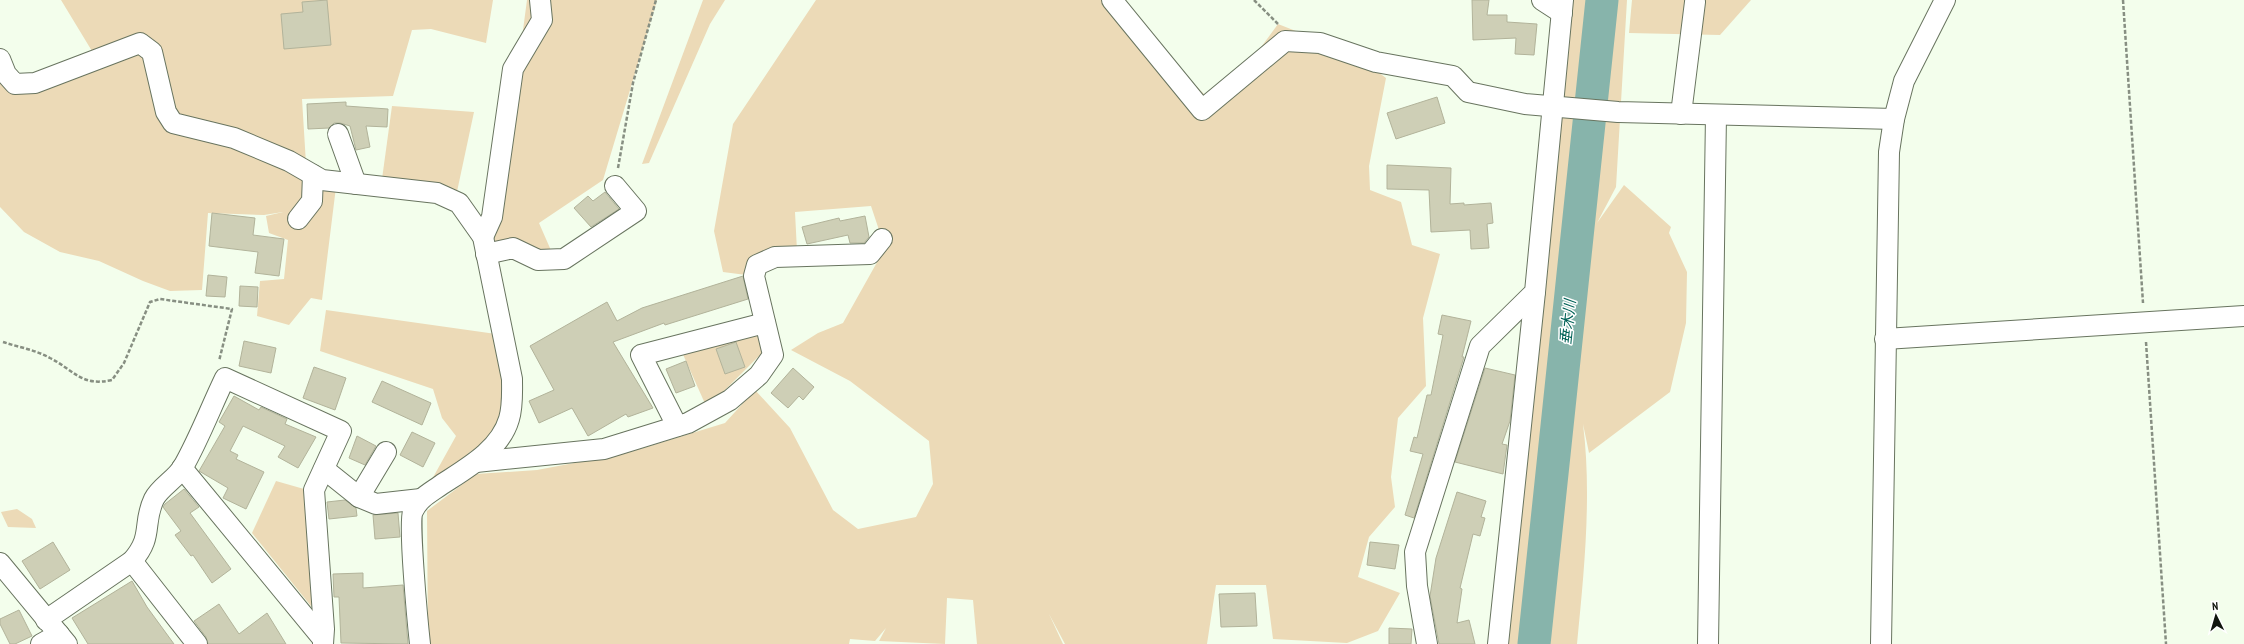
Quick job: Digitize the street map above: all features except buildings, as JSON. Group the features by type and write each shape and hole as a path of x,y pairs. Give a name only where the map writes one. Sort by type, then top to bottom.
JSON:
{"street":[{"path":"485,245 492,217 513,69 542,20 540,0"},
{"path":"1112,0 1202,110 1285,41 1320,43 1376,62 1453,76 1468,92 1525,104 1618,112 1894,119"},
{"path":"1498,644 1535,292 1561,107 1562,6 1542,0"},
{"path":"1880,644 1889,152 1894,119 1904,81 1945,0"},
{"path":"1681,114 1695,2"},
{"path":"0,60 6,74 15,84 35,83 140,43 152,52 166,112 173,124 234,138 289,161 322,180 437,193 459,203 485,245 512,379 512,400 509,419 499,441 476,462 421,499 412,513 416,613 420,644"},
{"path":"1708,644 1716,115"},
{"path":"338,134 356,184"},
{"path":"298,219 312,201 313,175"},
{"path":"485,245 513,248 538,260 564,259 636,211 615,186"},
{"path":"476,462 604,449 688,423 730,400 759,375 773,355 754,276 757,265 775,257 870,254 882,240"},
{"path":"1427,644 1417,586 1415,552 1480,346 1535,292"},
{"path":"1885,339 2244,316"},
{"path":"677,426 641,355 766,323"},
{"path":"46,620 132,561 142,550 146,539 149,512 155,497 182,468 225,378 341,431 314,490 323,642"},
{"path":"360,497 386,452"},
{"path":"182,468 323,642"},
{"path":"324,469 360,497 376,504 421,499"},
{"path":"132,561 197,644"},
{"path":"0,563 63,639 41,644"}],"path":[{"path":"615,186 633,83 656,0"},
{"path":"1254,0 1278,24"},
{"path":"3,342 50,358 79,378 99,383 112,380 124,363 150,302 160,299 232,308 219,362 225,378"}],"shaded area":[{"path":"61,0 493,0 486,43 431,29 412,30 393,96 302,99 308,196 316,180 336,187 322,300 311,298 289,325 257,316 260,281 284,279 288,240 269,233 266,216 283,212 264,215 208,213 202,290 170,291 143,281 99,261 60,252 24,232 0,207 0,59 11,79 98,61"},
{"path":"527,0 657,0 603,180 539,223 553,255 492,246 501,195"},
{"path":"703,0 725,0 710,24 649,163 642,164"},
{"path":"816,0 1110,0 1217,107 1278,24 1354,54 1386,78 1369,166 1370,190 1401,202 1412,245 1440,254 1423,318 1426,386 1398,418 1391,477 1395,507 1369,537 1358,577 1400,593 1378,631 1347,643 1273,639 1266,585 1216,585 1207,644 1065,644 1049,614 1063,644 977,644 973,600 947,598 945,644 879,641 886,628 875,641 850,639 849,644 428,644 427,511 476,474 537,470 627,453 725,423 755,390 790,428 833,510 858,529 916,517 933,484 929,441 850,381 791,350 818,333 843,323 885,248 871,206 795,212 797,251 754,276 723,272 714,231 733,124"},
{"path":"1567,0 1627,0 1616,187 1597,223 1624,185 1671,227 1669,233 1687,272 1686,323 1670,392 1589,453 1583,424 1586,451 1587,506 1577,644 1502,644"},
{"path":"1632,0 1751,0 1720,35 1629,33"},
{"path":"392,106 474,112 455,201 382,179"},
{"path":"326,310 503,335 512,390 501,435 470,452 421,499 456,436 442,418 433,389 320,351"},
{"path":"767,328 771,344 707,408 681,350"},
{"path":"276,481 304,489 315,611 252,533"},
{"path":"17,509 32,519 36,528 8,527 1,512"}],"waterway":[{"name":"垂木川","path":"1534,644 1602,0"}]}
